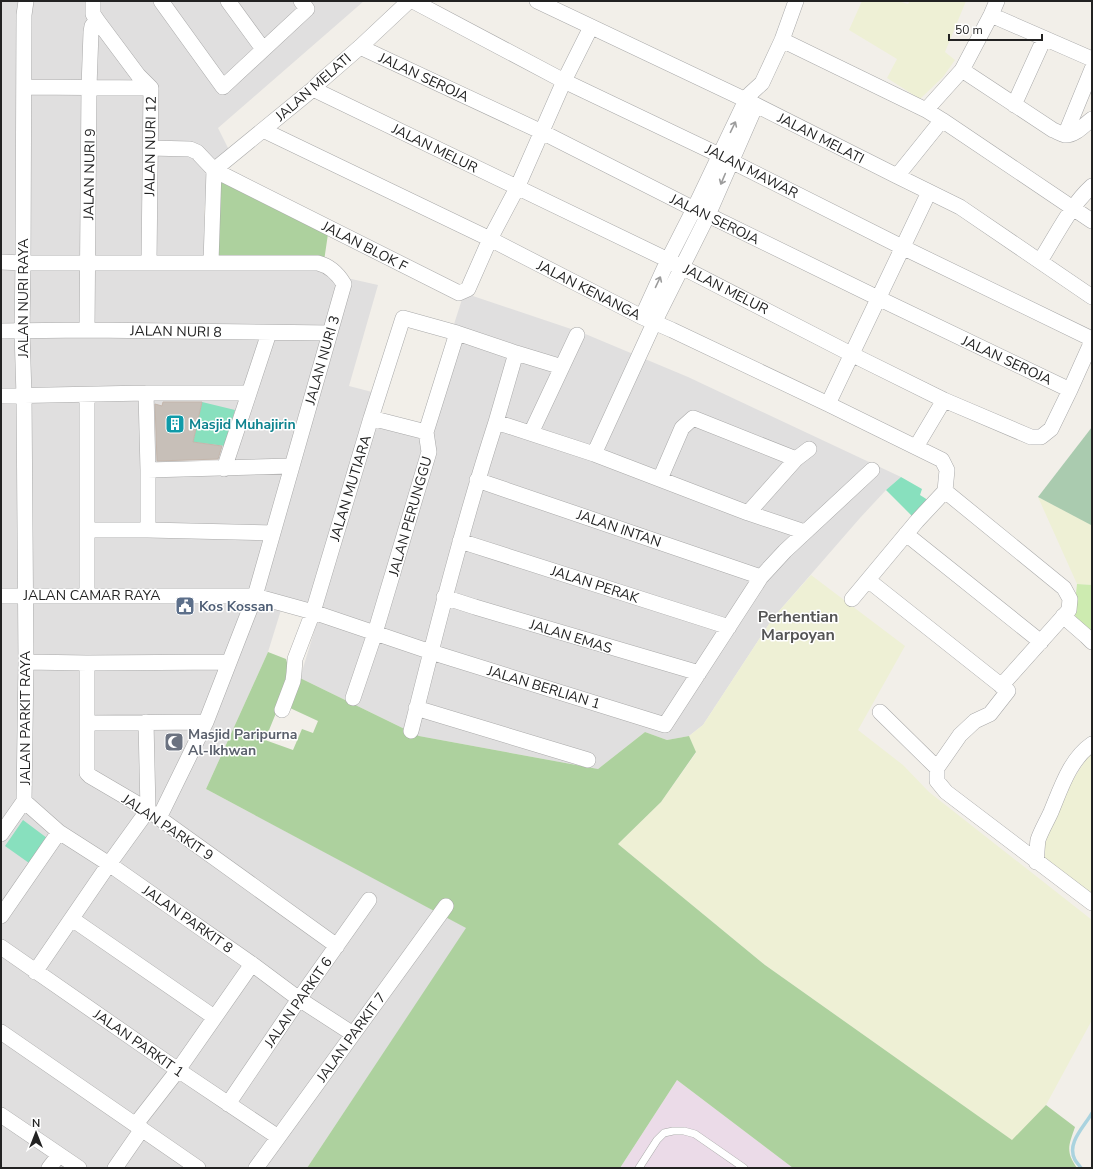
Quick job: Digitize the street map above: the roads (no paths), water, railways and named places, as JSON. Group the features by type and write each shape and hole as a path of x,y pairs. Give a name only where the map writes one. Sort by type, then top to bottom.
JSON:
{"street":[{"name":"JALAN NURI RAYA","path":"25,595 24,396 22,331 24,15 26,1"},
{"name":"JALAN NURI 12","path":"93,1 93,14 138,75 150,88 149,262"},
{"path":"161,1 223,87 308,4"},
{"path":"228,1 263,49"},
{"name":"JALAN MELATI","path":"214,170 313,89 409,1"},
{"name":"JALAN MAWAR","path":"413,1 564,81 725,158 1092,340"},
{"name":"JALAN MELATI","path":"537,1 753,104 960,207 1092,297"},
{"path":"594,454 648,320 668,260 694,209 725,158 753,104 750,94 762,83 782,40 796,1"},
{"path":"926,110 962,70 997,1"},
{"path":"991,15 1092,59"},
{"name":"JALAN NURI 9","path":"87,330 89,88 91,32 92,26 97,20"},
{"path":"490,239 517,188 564,81 591,27"},
{"path":"1014,105 1044,39"},
{"path":"782,40 926,110 1092,221"},
{"name":"JALAN SEROJA","path":"360,47 542,132 694,209 1070,390"},
{"path":"1065,135 1092,69"},
{"path":"962,70 1053,130 1065,135 1072,134 1092,119"},
{"path":"24,88 150,88"},
{"name":"JALAN MELUR","path":"313,89 668,260 944,400 1030,437 1041,437 1051,429 1092,340"},
{"path":"897,176 942,120"},
{"name":"JALAN KENANGA","path":"263,130 490,239 648,320 828,404 942,460 947,470 945,491"},
{"path":"1,262 211,262 214,170 197,152 190,149 150,148"},
{"path":"648,320 682,267 708,215 725,158"},
{"name":"JALAN BLOK F","path":"214,170 459,293 468,289 490,239"},
{"path":"1040,262 1073,208 1085,192 1092,186"},
{"path":"828,404 929,192"},
{"name":"JALAN NURI 3","path":"35,972 109,864 154,814 206,722 255,596 344,284 340,277 326,265 318,262 211,262"},
{"path":"371,418 403,318 457,333 562,367"},
{"name":"JALAN NURI 8","path":"1,331 87,330 330,333"},
{"path":"224,469 269,333"},
{"name":"JALAN PERUNGGU","path":"353,698 375,633 429,452 426,432 457,333"},
{"path":"531,433 577,335"},
{"path":"410,731 444,596 477,480 516,353"},
{"path":"1,396 146,393 249,393"},
{"path":"146,393 148,530"},
{"path":"87,395 87,595"},
{"path":"916,447 944,400"},
{"name":"JALAN MUTIARA","path":"282,710 294,673 295,659 313,612 371,418 426,432"},
{"path":"660,479 682,428 693,418 796,459"},
{"path":"496,422 594,454 748,513 805,532"},
{"path":"748,513 796,459 809,449"},
{"path":"148,470 291,466"},
{"name":"JALAN BERLIAN 1","path":"255,596 313,612 431,652 666,725 762,577 785,550 872,470"},
{"name":"JALAN INTAN","path":"477,480 762,577"},
{"path":"852,599 906,534 945,491 1064,588 1070,599 1069,610 1001,686"},
{"path":"87,530 273,533"},
{"path":"906,534 1041,642"},
{"name":"JALAN PERAK","path":"460,541 729,627"},
{"path":"868,580 1008,691 990,714 976,721 960,735 937,768 937,781 946,792 1036,862 1092,903"},
{"name":"JALAN PARKIT RAYA","path":"1,834 24,801 26,662 25,595"},
{"name":"JALAN CAMAR RAYA","path":"1,596 255,596"},
{"name":"JALAN EMAS","path":"444,596 475,607 699,673"},
{"path":"1063,616 1092,642"},
{"path":"26,662 229,662"},
{"name":"JALAN PARKIT 9","path":"87,663 88,774 154,814 337,946"},
{"path":"416,708 588,760"},
{"path":"880,712 937,768"},
{"path":"146,722 154,814"},
{"path":"87,723 206,722"},
{"path":"1036,862 1038,840 1063,784 1078,758 1086,748 1092,744"},
{"name":"JALAN PARKIT 8","path":"24,801 59,832 109,864 252,964 299,999 353,1034"},
{"path":"1,916 59,832"},
{"name":"JALAN PARKIT 6","path":"228,1104 368,900"},
{"name":"JALAN PARKIT 7","path":"256,1168 446,906"},
{"path":"72,919 214,1017"},
{"name":"JALAN PARKIT 1","path":"1,947 35,972 278,1137"},
{"path":"115,1168 139,1127 252,964"},
{"path":"1,1032 198,1168"},
{"path":"2,1118 79,1168"},
{"path":"49,1168 59,1155"}],"lane":[{"path":"639,1168 657,1140 664,1133 673,1131 684,1131 695,1134 744,1168"}],"waterway":[{"path":"1081,1168 1075,1160 1073,1154 1074,1141 1092,1113"}],"place":[{"name":"Masjid Muhajirin","path":"175,424"},
{"name":"Kos Kossan","path":"185,606"},
{"name":"Masjid Paripurna Al-Ikhwan","path":"174,742"}],"district":[{"name":"Perhentian Marpoyan","path":"798,625"}]}
